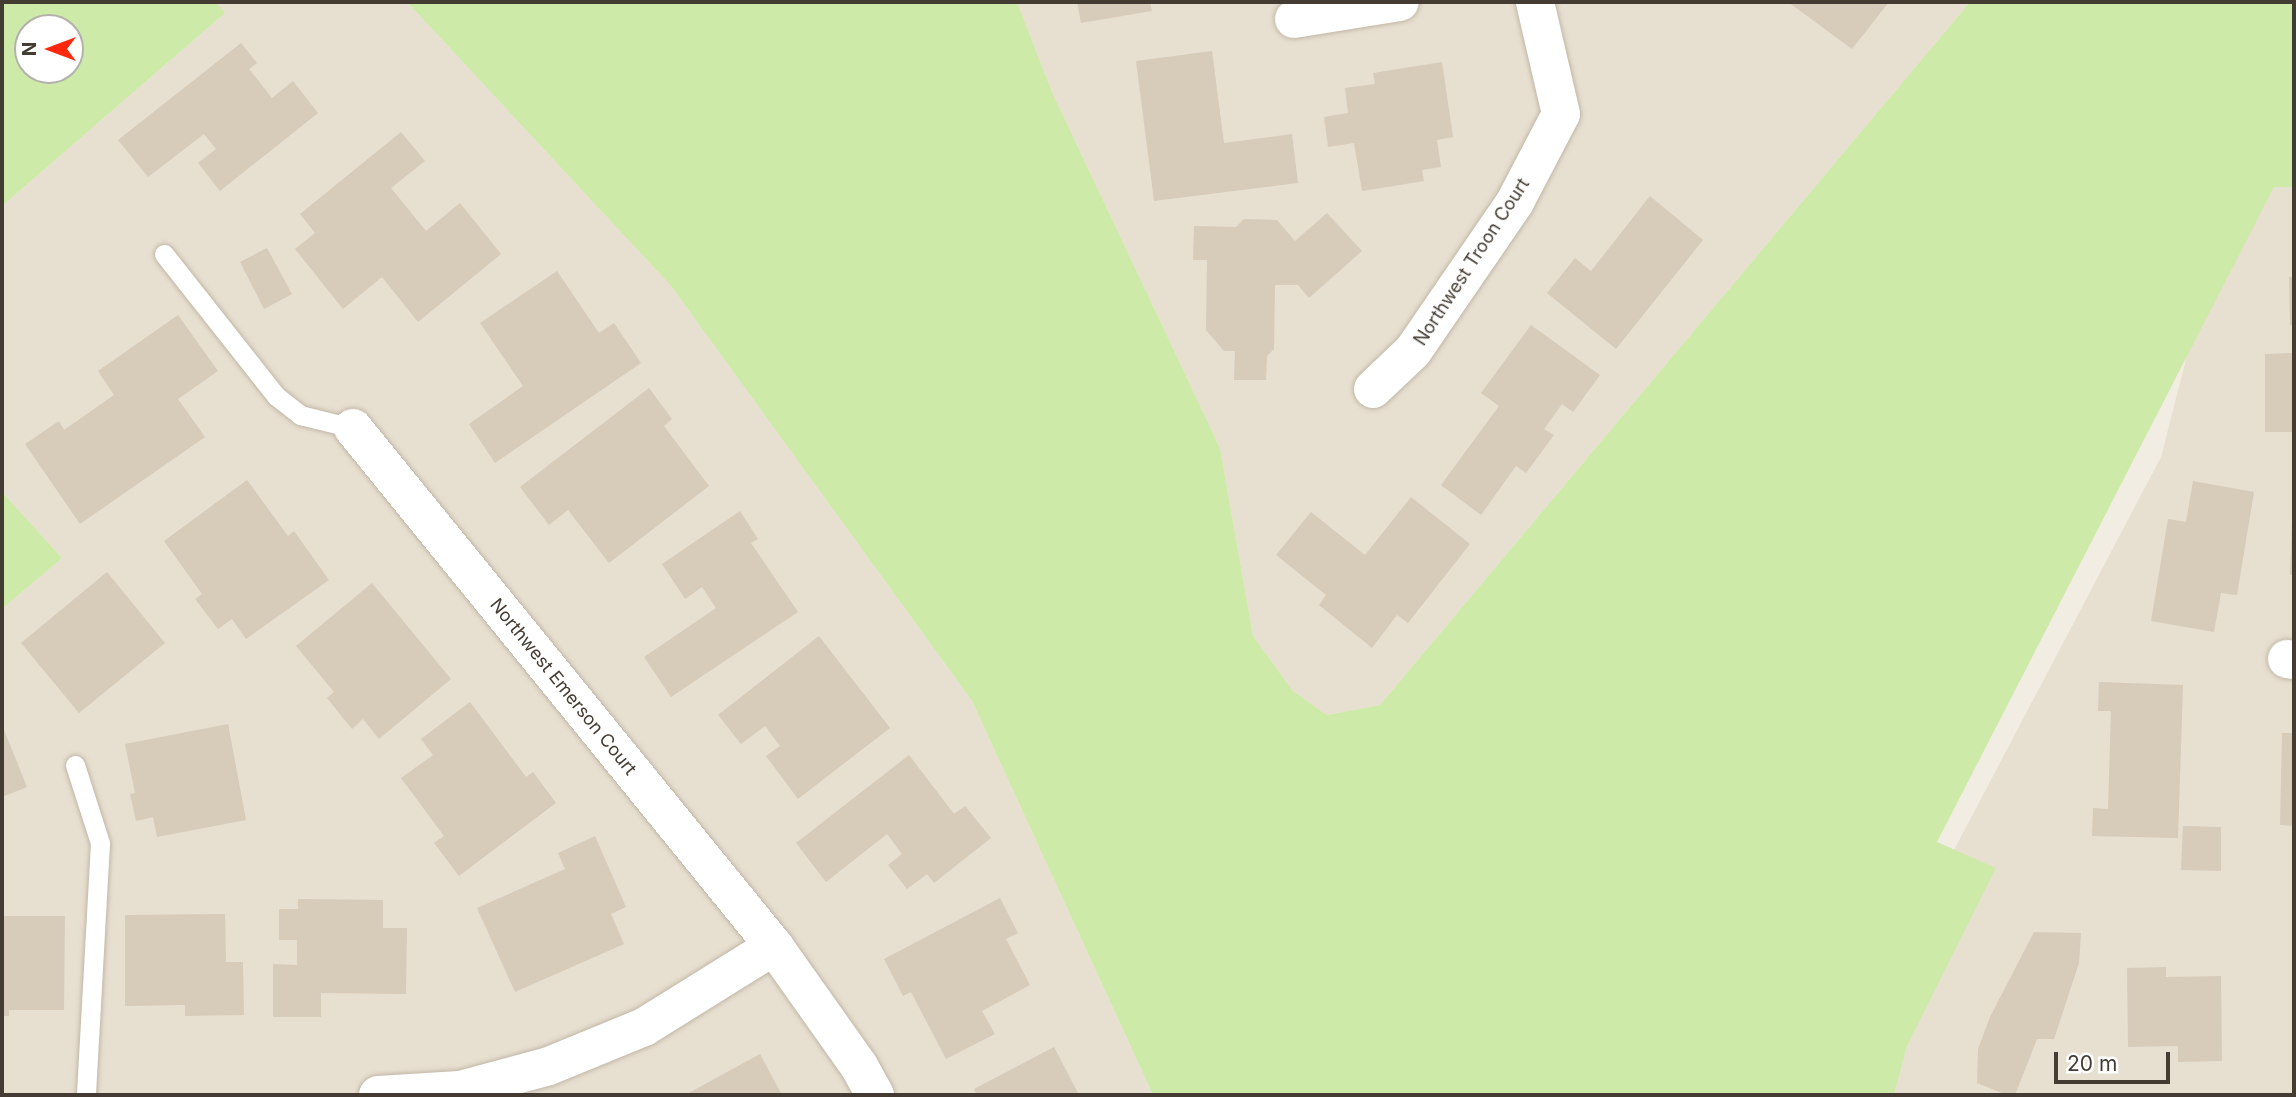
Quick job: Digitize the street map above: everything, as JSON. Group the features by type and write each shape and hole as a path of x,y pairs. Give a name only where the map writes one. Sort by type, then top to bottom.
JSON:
{"street":[{"path":"1293,19 1400,2"},
{"name":"Northwest Troon Court","path":"1373,389 1413,351 1437,317 1515,202 1561,114 1535,2"},
{"name":"Northwest Emerson Court","path":"353,428 774,946 859,1066 875,1095"},
{"path":"378,1095 460,1090 549,1066 644,1027 774,946"}],"lane":[{"path":"164,254 276,396 300,415 353,428"},
{"path":"75,765 100,843 86,1095"}],"shaded area":[{"path":"216,2 407,2 671,286 972,701 1153,1095 2,1095 2,609 62,558 2,492 2,206 224,14"},
{"path":"1017,2 1970,2 1380,705 1327,715 1293,691 1253,636 1220,448 1052,92"},
{"path":"2274,187 2294,187 2294,1095 1894,1095 1907,1046 1995,868 1954,850 2161,457 2192,336"}],"green space":[{"path":"2,2 216,2 225,13 2,206"},
{"path":"407,2 1017,2 1052,92 1220,448 1253,636 1293,691 1327,715 1380,705 1970,2 2294,2 2294,187 2274,187 1937,842 1996,868 1907,1046 1894,1095 1153,1095 972,701 671,286"},
{"path":"2,492 62,558 2,609"}],"building":[{"path":"1077,2 1150,2 1152,11 1081,23"},
{"path":"1788,2 1889,2 1852,49"},
{"path":"241,43 257,63 249,69 272,98 293,81 318,113 220,191 198,163 216,149 204,134 148,177 118,140"},
{"path":"1212,51 1224,143 1292,134 1298,183 1154,201 1136,61"},
{"path":"1442,62 1453,137 1437,140 1441,167 1422,170 1424,181 1362,191 1354,143 1328,147 1324,117 1348,113 1345,88 1375,84 1373,73"},
{"path":"401,132 425,161 391,188 426,231 460,203 501,254 418,322 382,277 343,309 295,249 315,233 300,214"},
{"path":"1650,196 1703,240 1616,349 1547,293 1575,258 1591,271"},
{"path":"1327,213 1362,251 1309,298 1298,285 1275,285 1274,349 1267,356 1266,380 1234,380 1235,351 1224,351 1206,330 1207,260 1193,260 1194,226 1236,227 1244,219 1277,220 1295,241"},
{"path":"267,248 292,294 264,309 240,262"},
{"path":"557,271 599,333 614,323 641,363 495,463 469,424 523,386 480,323"},
{"path":"2289,277 2294,277 2294,325 2290,325"},
{"path":"178,315 218,371 178,399 205,437 80,524 25,444 59,421 64,430 114,395 98,371"},
{"path":"1531,325 1600,375 1573,412 1562,404 1544,429 1554,435 1526,473 1516,466 1481,515 1441,485 1499,406 1481,393"},
{"path":"2294,353 2294,432 2265,432 2265,354"},
{"path":"649,388 672,419 664,426 709,486 609,563 568,510 549,525 520,487"},
{"path":"247,480 288,536 294,531 329,580 246,639 232,619 218,629 195,599 202,594 164,541"},
{"path":"2193,481 2254,492 2237,595 2221,593 2214,632 2151,621 2168,519 2186,522"},
{"path":"1411,497 1470,544 1408,623 1397,615 1372,648 1319,605 1326,595 1276,555 1311,512 1365,555"},
{"path":"740,511 758,539 751,543 798,612 671,697 644,657 716,608 702,587 685,599 662,564"},
{"path":"2292,521 2294,575 2290,575"},
{"path":"107,572 165,643 79,713 21,643"},
{"path":"372,583 451,679 379,739 363,719 352,729 327,698 334,692 296,646"},
{"path":"819,636 890,728 798,799 766,756 780,746 765,726 741,744 718,715"},
{"path":"2099,682 2183,685 2178,838 2092,836 2093,808 2108,809 2111,711 2098,711"},
{"path":"470,702 526,777 533,772 556,803 459,876 434,843 444,836 401,778 433,755 421,739"},
{"path":"228,724 246,820 157,837 153,817 136,821 130,794 135,793 125,744"},
{"path":"2,725 27,787 2,797"},
{"path":"2282,733 2294,733 2294,826 2280,825"},
{"path":"909,755 954,814 965,806 991,838 934,883 927,874 907,889 888,865 902,854 887,834 826,882 796,843"},
{"path":"2183,826 2221,827 2221,871 2181,870"},
{"path":"595,836 626,907 611,914 624,944 515,992 477,908 565,869 558,853"},
{"path":"1000,898 1018,933 1006,939 1030,985 982,1011 995,1034 946,1059 911,992 903,996 884,959"},
{"path":"298,899 383,900 383,928 407,928 406,994 321,993 321,1017 273,1017 273,964 297,965 297,940 279,940 279,909 298,909"},
{"path":"225,914 226,962 243,962 244,1015 185,1016 185,1005 125,1006 125,915"},
{"path":"2,916 65,916 64,1010 9,1010 9,1016 2,1016"},
{"path":"2034,932 2081,933 2079,963 2054,1039 2037,1039 2015,1095 2007,1095 1977,1083 1978,1049 1990,1017"},
{"path":"2166,967 2166,977 2221,976 2222,1061 2178,1062 2178,1046 2128,1047 2127,968"},
{"path":"1054,1047 1079,1095 977,1095 974,1089"},
{"path":"760,1054 782,1095 685,1095"}]}
